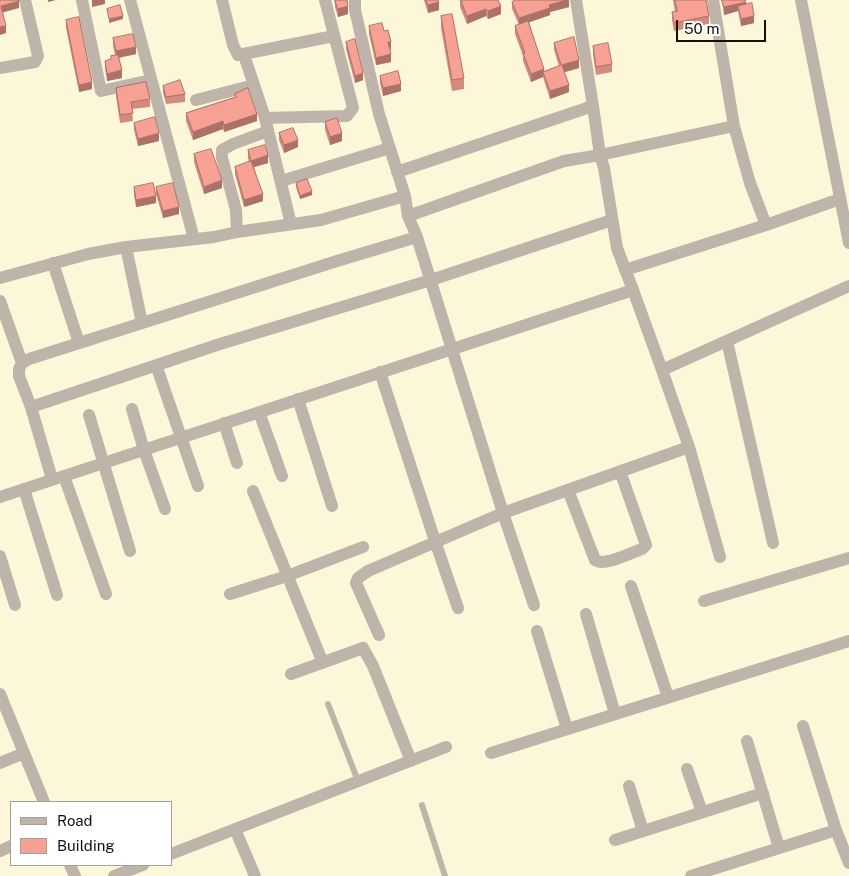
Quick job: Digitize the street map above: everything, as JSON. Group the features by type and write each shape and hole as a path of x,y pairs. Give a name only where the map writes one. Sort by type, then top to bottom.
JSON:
{"street":[{"path":"0,68 35,62 38,56 25,0"},
{"path":"82,0 101,91 151,80"},
{"path":"130,0 194,239"},
{"path":"223,0 233,46 238,55 334,36"},
{"path":"265,118 347,116 353,108 325,0"},
{"path":"355,0 355,10 379,114 405,196 408,216 418,237 503,513 534,605"},
{"path":"576,0 600,155 604,168 617,248 689,447 720,557"},
{"path":"713,0 734,126 750,183 766,225"},
{"path":"801,0 849,244"},
{"path":"244,55 265,118 291,224"},
{"path":"196,100 254,85"},
{"path":"397,172 593,106"},
{"path":"408,216 564,161 734,126"},
{"path":"236,232 236,210 222,158 222,150 268,131"},
{"path":"281,181 390,148"},
{"path":"0,278 88,254 126,247 214,237 321,220 405,196"},
{"path":"625,270 840,199"},
{"path":"31,407 229,341 431,280 612,220"},
{"path":"106,594 58,478 19,376 19,369 22,363 79,343 418,237"},
{"path":"126,247 142,323"},
{"path":"53,264 79,343"},
{"path":"662,370 849,286"},
{"path":"0,497 633,290"},
{"path":"0,301 22,363"},
{"path":"727,341 773,543"},
{"path":"156,365 198,486"},
{"path":"380,372 458,608"},
{"path":"298,399 332,506"},
{"path":"132,409 165,509"},
{"path":"259,412 282,476"},
{"path":"90,415 130,551"},
{"path":"224,423 237,462"},
{"path":"379,635 356,584 358,578 368,571 503,513 689,447"},
{"path":"568,490 595,560 606,562 642,549 646,545 620,472"},
{"path":"24,489 57,595"},
{"path":"253,490 323,663"},
{"path":"230,594 287,576 363,547"},
{"path":"0,556 15,605"},
{"path":"704,601 849,558"},
{"path":"631,586 668,698"},
{"path":"586,614 616,714"},
{"path":"537,630 567,729"},
{"path":"491,753 849,641"},
{"path":"291,674 364,648 373,666 410,761"},
{"path":"0,694 44,801"},
{"path":"803,726 836,830 849,863"},
{"path":"747,741 779,848"},
{"path":"172,854 446,747"},
{"path":"0,763 24,753"},
{"path":"687,769 702,812"},
{"path":"629,786 643,831"},
{"path":"615,840 763,793"},
{"path":"235,829 255,876"},
{"path":"691,876 836,830"},
{"path":"114,876 140,866"}],"lane":[{"path":"328,704 358,781"},
{"path":"422,805 445,876"}],"building":[{"path":"0,0 19,1 1,6 6,26 0,27"},
{"path":"335,0 347,0 348,6 338,9"},
{"path":"426,0 438,0 439,2 428,5"},
{"path":"461,0 498,0 501,6 467,16"},
{"path":"516,0 567,0 549,5 550,8 519,18 512,2"},
{"path":"675,0 706,0 709,16 674,23 672,12 677,11"},
{"path":"722,0 745,0 746,2 724,7"},
{"path":"752,3 754,16 741,19 738,6"},
{"path":"120,5 123,16 109,19 107,9"},
{"path":"452,14 464,78 452,80 441,16"},
{"path":"79,17 92,82 79,85 66,20"},
{"path":"528,21 544,69 531,74 515,26"},
{"path":"382,23 384,31 388,30 391,54 376,58 369,26"},
{"path":"133,34 136,47 116,51 113,38"},
{"path":"574,37 579,60 562,65 569,85 550,91 543,72 561,65 554,43"},
{"path":"355,39 363,73 355,76 346,42"},
{"path":"608,43 612,64 596,67 593,46"},
{"path":"118,55 122,70 107,74 105,61 111,59 111,56"},
{"path":"398,71 401,84 383,88 380,76"},
{"path":"180,80 185,94 166,97 163,86"},
{"path":"146,82 150,99 131,102 133,113 120,115 116,88"},
{"path":"248,88 257,114 224,125 223,121 193,132 186,113 236,97 235,94"},
{"path":"155,117 159,133 138,139 134,123"},
{"path":"337,118 342,133 330,137 325,122"},
{"path":"293,128 298,140 284,145 279,133"},
{"path":"265,145 268,155 251,161 248,150"},
{"path":"211,149 222,180 204,187 194,154"},
{"path":"251,161 263,194 244,200 235,167"},
{"path":"307,179 312,191 300,196 296,183"},
{"path":"153,183 156,196 136,200 134,187"},
{"path":"173,183 179,207 163,211 156,187"}]}
